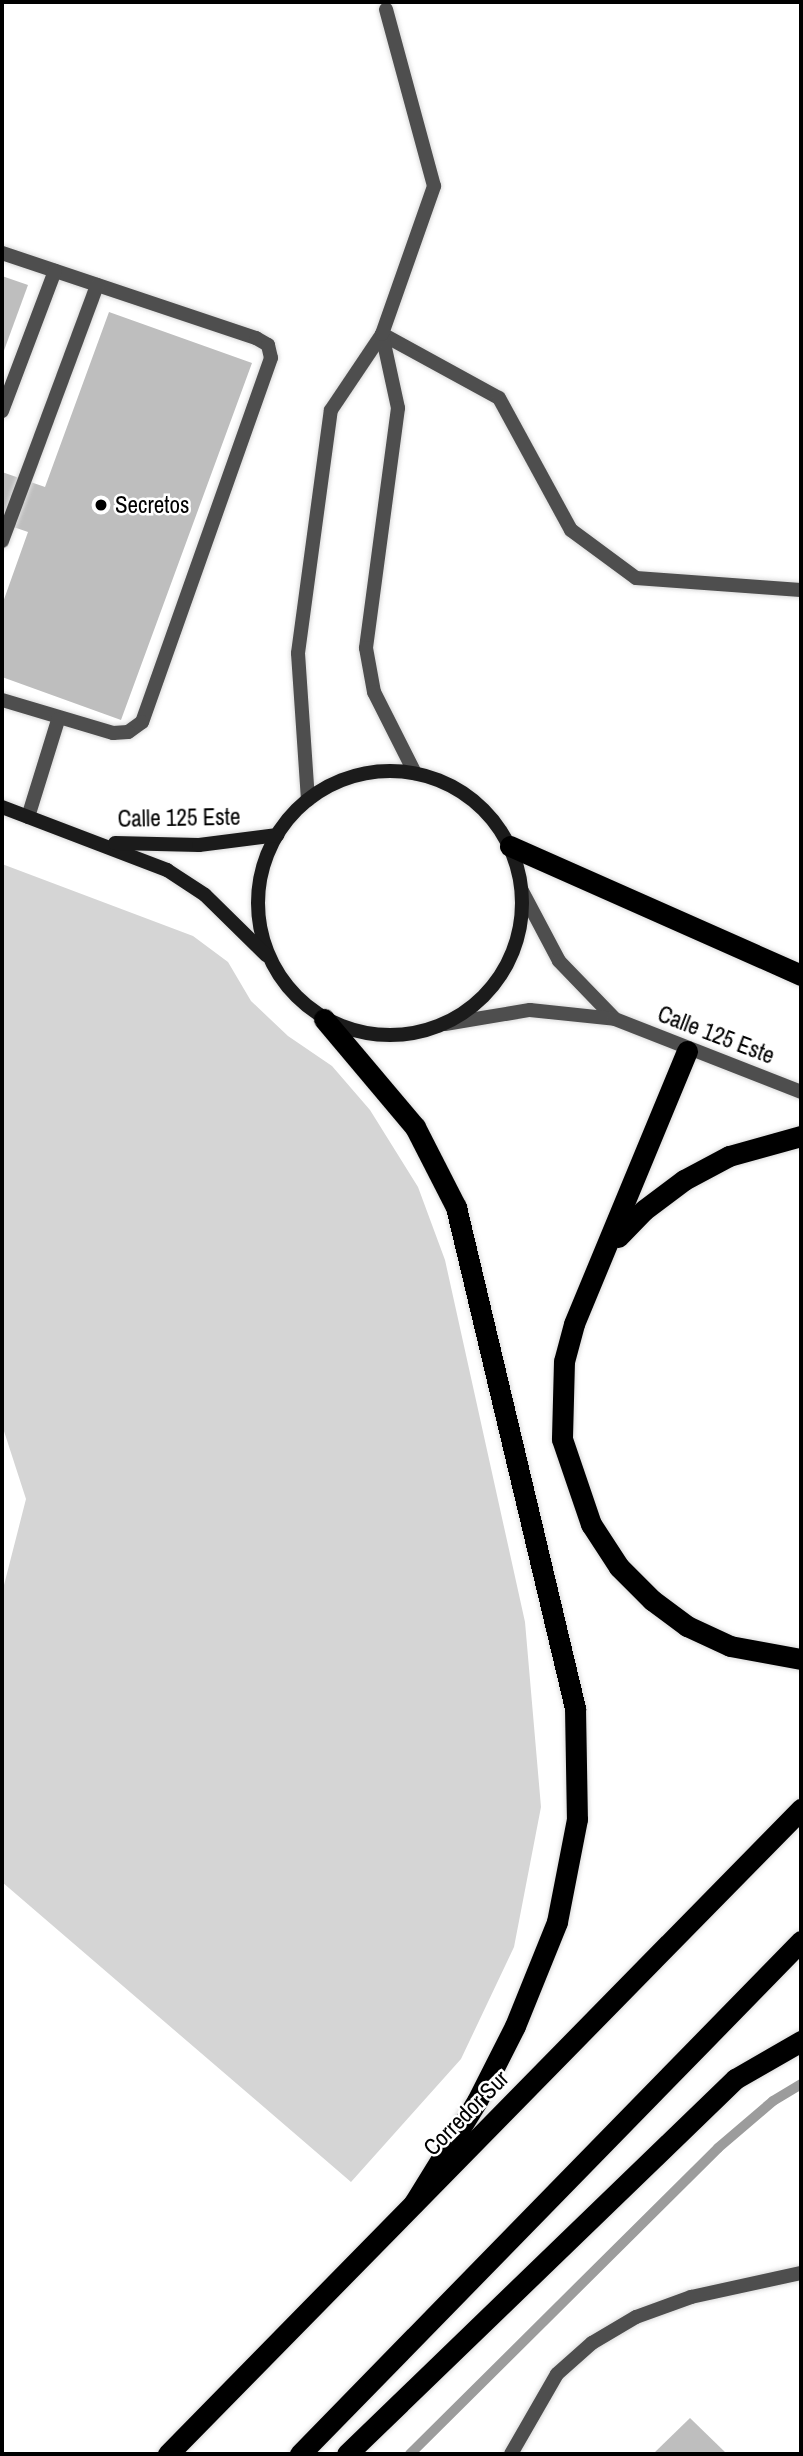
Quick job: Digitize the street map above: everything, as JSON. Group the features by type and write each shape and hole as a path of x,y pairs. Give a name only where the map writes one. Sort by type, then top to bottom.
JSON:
{"highway":[{"path":"510,846 801,975"},
{"path":"324,1019 415,1127 456,1207 575,1708 578,1819 557,1922 520,2015 477,2101 414,2203"},
{"path":"687,1051 609,1246 574,1324 560,1401 562,1439 591,1524 619,1567 687,1626 730,1646 801,1659"},
{"path":"609,1246 644,1210 684,1180 729,1156 801,1136"},
{"name":"Corredor Sur","path":"168,2454 801,1809"},
{"path":"300,2454 801,1941"},
{"path":"347,2454 735,2079 801,2041"}],"main road":[{"path":"377,772 415,773 445,782 471,798 510,846 522,891 520,931 505,970 479,1001 445,1024 405,1035 363,1033 324,1019 302,1003 269,959 260,928 257,896 264,864 277,835 308,800 341,781 377,772"},
{"name":"Calle 125 Este","path":"2,807 167,870 205,895 269,959"},
{"name":"Calle 125 Este","path":"82,839 160,846 277,835"}],"street":[{"path":"308,800 298,653 331,410 382,334 435,186 386,9"},
{"path":"2,253 256,338 268,345 271,358 142,722 128,732 113,733 58,720 2,700"},
{"path":"2,411 55,271"},
{"path":"2,541 97,285"},
{"path":"382,334 499,398 571,530 636,578 801,590"},
{"path":"382,334 398,408 366,648 374,692 415,773"},
{"path":"28,817 58,720"},
{"name":"Calle 125 Este","path":"522,891 559,961 615,1019"},
{"name":"Calle 125 Este","path":"445,1024 530,1010 615,1019 687,1051 801,1092"},
{"path":"512,2454 557,2374 592,2343 636,2317 691,2297 801,2273"}],"shaded area":[{"path":"2,864 193,936 228,962 251,1001 288,1036 332,1066 370,1110 418,1187 445,1260 525,1622 541,1807 514,1947 461,2059 351,2182 2,1882 2,1593 26,1499 2,1425"}],"building":[{"path":"2,276 28,285 2,356"},
{"name":"Secretos","path":"109,312 252,363 121,720 2,677 2,605 28,532 2,523 2,472 45,487"},
{"path":"690,2418 727,2454 653,2454"}],"waterway":[{"path":"410,2454 718,2148 773,2101 801,2084"}],"place":[{"name":"Secretos","path":"101,505"}]}
